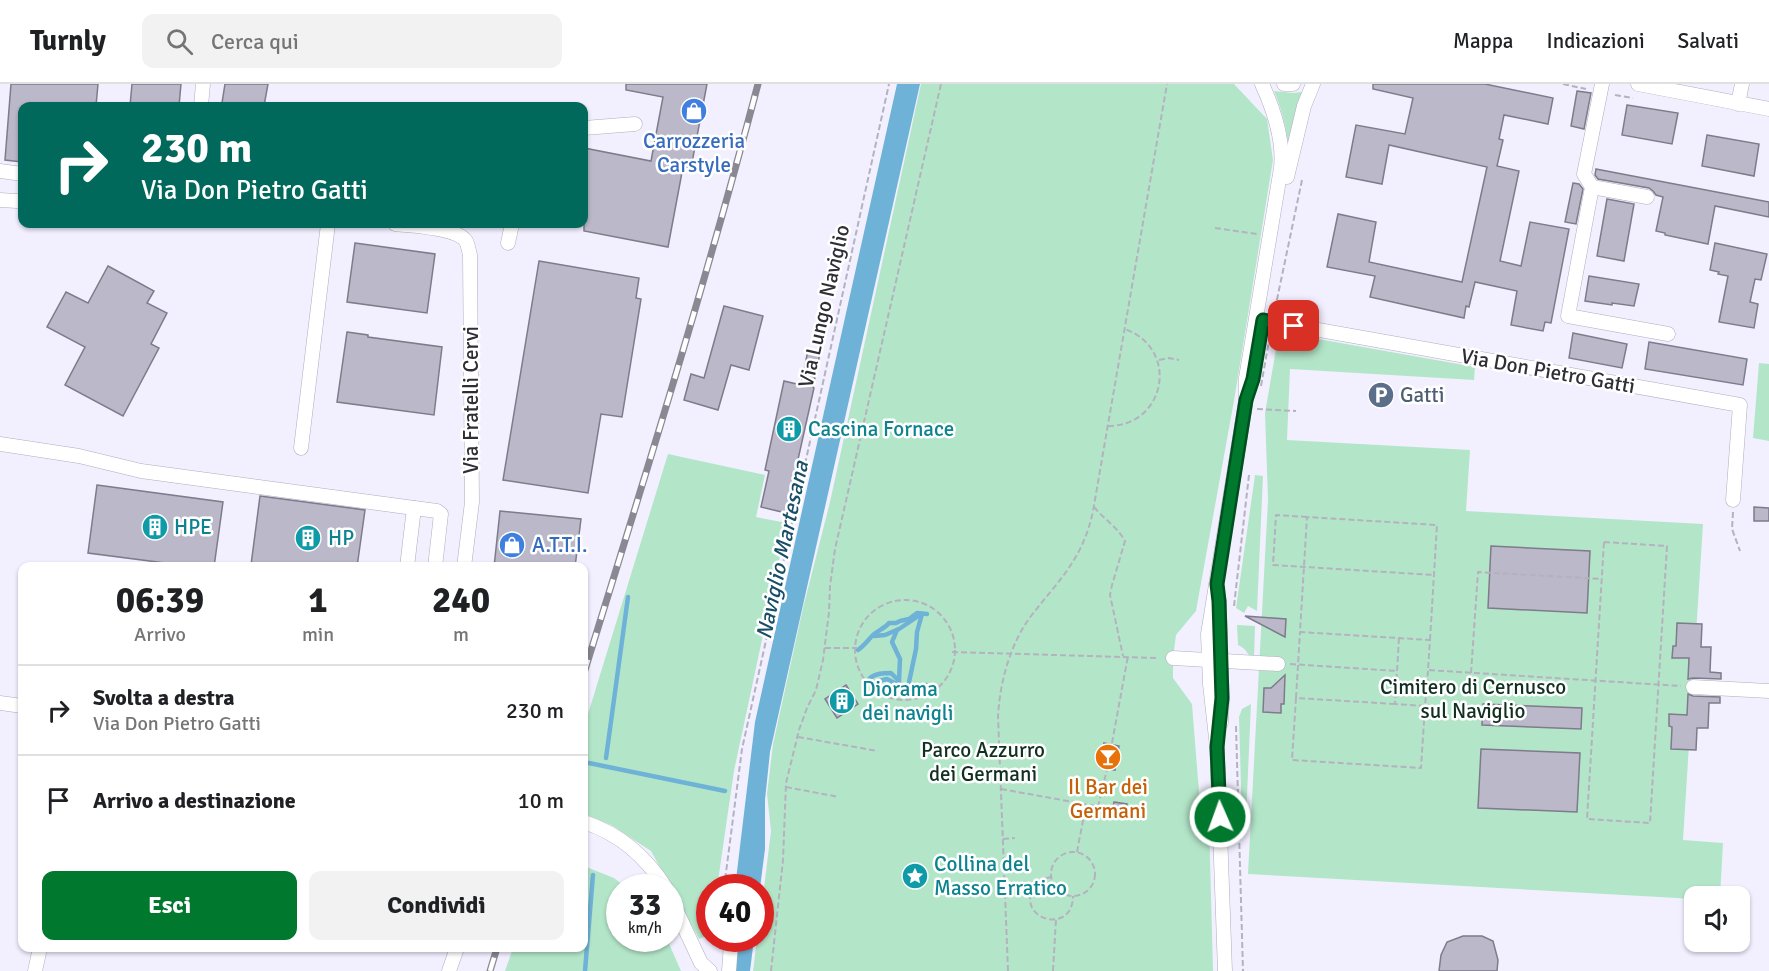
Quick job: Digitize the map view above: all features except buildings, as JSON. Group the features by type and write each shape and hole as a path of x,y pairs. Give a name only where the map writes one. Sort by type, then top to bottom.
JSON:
{"street":[{"path":"201,102 203,84"},
{"path":"1246,400 1245,378 1282,160 1278,129 1262,84"},
{"path":"1284,84 1293,84"},
{"path":"1225,971 1217,747 1222,698 1208,634 1246,400 1268,321 1286,183 1304,106 1313,84"},
{"path":"1602,84 1584,174 1592,187 1568,316 1668,334"},
{"path":"1638,84 1769,109"},
{"path":"1738,104 1742,84"},
{"path":"588,128 635,124"},
{"path":"0,171 18,173"},
{"path":"1592,187 1647,197"},
{"path":"0,200 17,201"},
{"path":"300,448 328,228"},
{"name":"Via Fratelli Cervi","path":"431,228 460,236 466,241 470,255 472,502 466,562"},
{"path":"508,243 511,228"},
{"name":"Via Don Pietro Gatti","path":"1268,321 1740,405 1733,500"},
{"path":"0,444 79,456 141,471 437,511 441,514 436,562"},
{"path":"407,562 414,508"},
{"path":"1173,658 1278,664"},
{"path":"1693,687 1769,691"},
{"path":"0,704 18,706"},
{"path":"588,824 614,835 635,851 657,874"},
{"path":"684,926 702,963 711,971"},
{"path":"35,971 39,952"},
{"path":"449,971 456,952"},
{"path":"729,971 731,952"}],"path":[{"name":"Via Lungo Naviglio","path":"726,874 742,749 889,84"},
{"path":"771,971 783,860 786,788 797,736 819,682 825,648 835,549 941,84"},
{"path":"1008,971 998,709 1000,692 1010,654 1022,630 1066,573 1088,534 1167,84"},
{"path":"1261,387 1268,321 1303,173"},
{"path":"1215,228 1262,234"},
{"path":"1108,426 1119,426 1140,417 1156,397 1160,383 1157,360 1152,350 1143,339 1124,329"},
{"path":"1157,360 1169,358 1179,360"},
{"path":"1257,409 1296,411"},
{"path":"1233,614 1250,474"},
{"path":"1733,500 1732,529 1740,551"},
{"path":"1094,507 1125,541 1110,595 1123,656"},
{"path":"1307,517 1304,567 1298,664 1296,698 1292,760 1421,768 1430,640 1434,575 1437,525 1276,515 1273,565 1304,567 1434,575"},
{"path":"1604,542 1667,546 1650,823 1587,819 1602,579 1604,542"},
{"path":"1471,673 1478,572 1602,579"},
{"path":"906,600 923,603 942,617 951,632 953,652 950,671 941,686 924,697 904,701 884,697 868,685 858,671 855,660 858,631 864,621 872,612 886,603 906,600"},
{"path":"1300,632 1430,640"},
{"path":"1395,704 1399,638"},
{"path":"825,648 856,648"},
{"path":"953,652 1173,658"},
{"path":"1112,743 1128,656"},
{"path":"1278,664 1397,671"},
{"path":"1428,670 1693,687"},
{"path":"1296,698 1425,706"},
{"path":"1236,718 1243,971"},
{"path":"797,736 878,750"},
{"path":"1098,807 1107,769"},
{"path":"786,788 839,797"},
{"path":"1001,789 1112,809"},
{"path":"1077,853 1086,805"},
{"path":"1003,839 1015,838"},
{"path":"1068,853 1077,853 1089,860 1094,869 1092,885 1079,895 1065,895 1053,885 1052,868 1058,858 1068,853"},
{"path":"1051,877 1041,880 1032,892 1033,909 1039,915 1046,919 1063,917 1069,912 1073,896"},
{"path":"1053,971 1056,919"}],"green space":[{"name":"Parco Azzurro dei Germani","path":"921,84 1234,84 1267,119 1273,160 1235,395 1196,611 1176,635 1173,658 1173,678 1192,704 1201,817 1209,821 1213,971 753,971 755,952 774,952 774,874 766,874 771,831 767,794 773,744 803,608 830,502"},
{"path":"1274,91 1302,92 1289,151 1284,120"},
{"name":"Cimitero di Cernusco sul Naviglio","path":"1279,332 1475,367 1474,380 1290,369 1287,440 1470,450 1466,511 1703,524 1683,840 1723,843 1721,886 1684,886 1684,898 1248,874 1268,500 1265,413"},
{"path":"1759,363 1769,364 1769,441 1753,438"},
{"path":"668,454 765,475 756,517 787,523 734,771 719,874 696,874 696,934 684,912 684,874 664,874 651,851 611,825 588,816 588,714"},
{"path":"1255,475 1263,476 1257,611 1248,606 1244,613 1236,608"},
{"path":"1237,625 1255,626 1254,660 1244,648 1238,645"},
{"path":"1251,704 1246,819 1242,823 1239,717 1242,709"},
{"path":"588,868 606,875 606,952 673,952 681,971 505,971 512,952 588,952"}],"water":[{"path":"897,84 920,84 770,752 762,874 737,874 755,722"},
{"path":"730,952 752,952 750,971 732,971"}],"waterway":[{"path":"606,758 628,597"},
{"path":"858,650 889,623 909,619 917,613 927,614"},
{"path":"909,689 917,632 922,614"},
{"path":"874,636 885,635 899,629 920,615"},
{"path":"897,630 892,642 900,659 899,681"},
{"path":"869,679 877,674 891,673 899,681"},
{"path":"875,682 887,679 911,689 931,686"},
{"path":"589,763 725,791"},
{"path":"588,935 593,875"},
{"path":"585,971 587,952"}],"railway":[{"path":"588,660 696,306 758,84"},
{"path":"490,971 496,952"}],"place":[{"name":"Carrozzeria Carstyle","path":"694,111"},
{"name":"Gatti","path":"1381,395"},
{"name":"Cascina Fornace","path":"789,429"},
{"name":"HPE","path":"155,527"},
{"name":"HP","path":"308,538"},
{"name":"A.T.T.I.","path":"512,545"},
{"name":"Diorama dei navigli","path":"842,701"},
{"name":"Il Bar dei Germani","path":"1108,757"},
{"name":"Collina del Masso Erratico","path":"915,876"}],"route":[{"path":"1220,817 1217,747 1222,698 1217,584 1246,400 1253,379 1263,320 1294,326"}],"water label":[{"name":"Naviglio Martesana","path":"782,550"}]}
